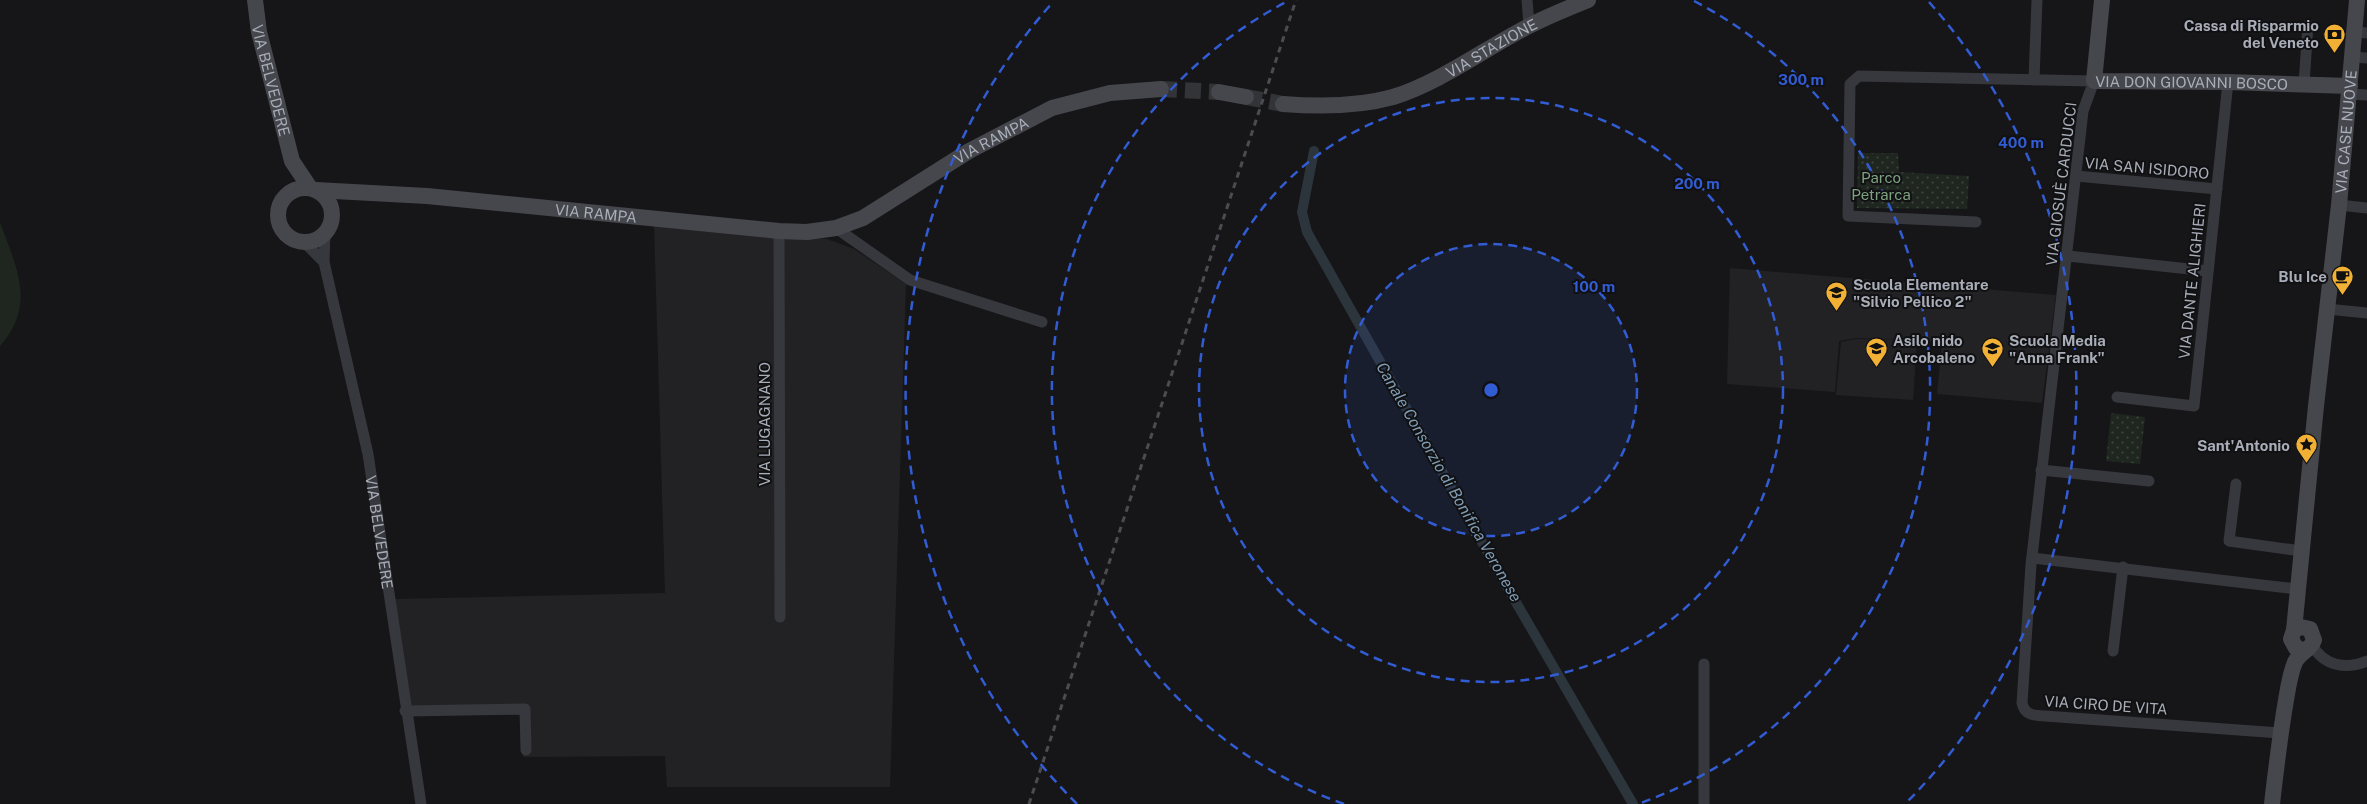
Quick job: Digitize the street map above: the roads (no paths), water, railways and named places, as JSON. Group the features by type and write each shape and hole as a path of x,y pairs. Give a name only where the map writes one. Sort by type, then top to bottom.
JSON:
{"street":[{"name":"VIA BELVEDERE","path":"255,0 259,32 292,162 313,189 327,199 332,215 331,222 325,233 324,262 368,454 405,711 421,804"},
{"path":"1527,0 1529,25"},
{"name":"VIA STAZIONE","path":"1283,104 1334,106 1362,104 1394,96 1431,81 1529,25 1588,0"},
{"path":"2034,80 2037,0"},
{"path":"2094,81 2102,0"},
{"name":"VIA CASE NUOVE","path":"2301,639 2297,592 2339,205 2349,90 2360,57 2361,33 2357,0"},
{"path":"2304,84 2308,25"},
{"name":"VIA DON GIOVANNI BOSCO","path":"1976,222 1848,216 1850,84 1859,76 2304,84 2349,90"},
{"name":"VIA GIOSUÈ CARDUCCI","path":"2032,558 2083,112 2094,81"},
{"name":"VIA DANTE ALIGHIERI","path":"2117,397 2194,406 2228,82"},
{"name":"VIA RAMPA","path":"313,189 427,196 779,231 807,232 836,228 863,218 970,151 1052,108 1110,93 1161,89"},
{"path":"2349,90 2367,95"},
{"path":"1219,92 1246,97"},
{"name":"VIA BELVEDERE","path":"292,162 286,195 278,213 281,226 290,238 304,242 324,262"},
{"name":"VIA SAN ISIDORO","path":"2076,176 2217,189"},
{"path":"286,195 299,188 313,189"},
{"path":"332,215 338,206 356,193"},
{"path":"2339,205 2367,208"},
{"path":"836,228 910,280 1042,322"},
{"name":"VIA LUGAGNANO","path":"779,231 780,617"},
{"path":"304,242 315,240 325,233"},
{"path":"2068,256 2208,271"},
{"path":"2327,310 2367,313"},
{"path":"2041,470 2149,481"},
{"path":"2236,484 2229,541 2301,551"},
{"path":"2032,558 2123,567 2297,592"},
{"name":"VIA CIRO DE VITA","path":"2032,558 2022,703 2024,710 2028,714 2280,733"},
{"path":"2113,651 2123,567"},
{"path":"2272,804 2282,702 2301,639 2323,660 2331,664 2353,665 2367,661"},
{"path":"1704,664 1704,804"},
{"path":"405,711 525,709 526,750"}],"waterway":[{"name":"Canale Consorzio di Bonifica Veronese","path":"1314,151 1302,212 1307,232 1510,592 1633,804"}],"tunnel":[{"path":"1161,89 1219,92"},
{"path":"1246,97 1283,104"}],"railway":[{"path":"1029,804 1296,0"}],"place":[{"name":"Cassa di Risparmio del Veneto","path":"2335,53"},
{"name":"Blu Ice","path":"2343,295"},
{"name":"Scuola Elementare \"Silvio Pellico 2\"","path":"1837,312"},
{"name":"Asilo nido Arcobaleno","path":"1877,368"},
{"name":"Scuola Media \"Anna Frank\"","path":"1993,368"},
{"name":"Sant'Antonio","path":"2306,464"}],"park label":[{"name":"Parco Petrarca","path":"1881,186"}]}
